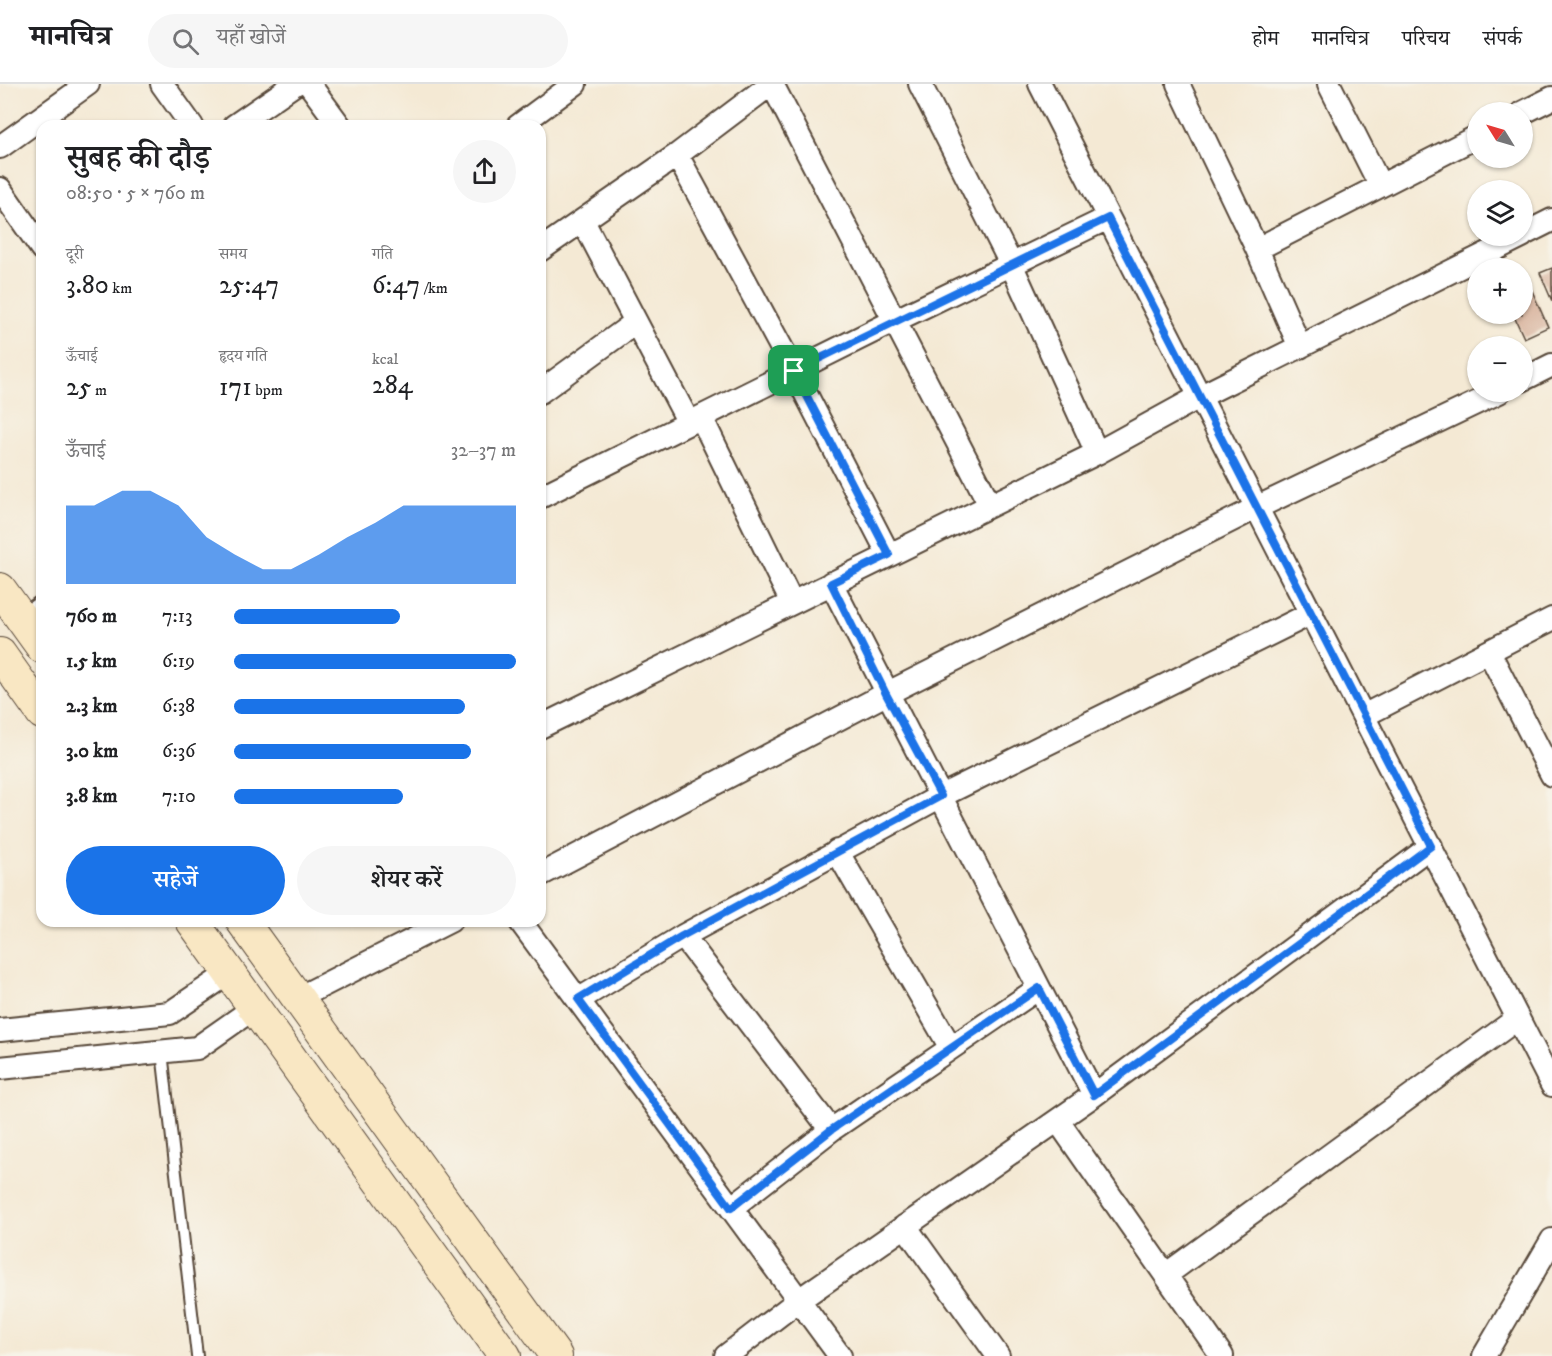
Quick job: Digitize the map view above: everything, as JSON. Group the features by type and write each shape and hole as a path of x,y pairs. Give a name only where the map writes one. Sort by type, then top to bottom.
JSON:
{"street":[{"path":"38,120 88,84"},
{"path":"162,84 188,120"},
{"path":"243,120 295,84"},
{"path":"309,84 335,120"},
{"path":"526,120 575,84"},
{"path":"546,246 677,155 771,84 896,320 990,505"},
{"path":"920,84 1011,264 1097,453"},
{"path":"1040,84 1199,397 1365,715 1552,1085"},
{"path":"1178,84 1257,249 1300,347"},
{"path":"1329,84 1380,185"},
{"path":"1533,109 1551,103"},
{"path":"0,147 36,121"},
{"path":"1257,249 1467,142"},
{"path":"677,155 794,371 889,555"},
{"path":"0,189 36,240"},
{"path":"546,494 896,320 1108,218"},
{"path":"1533,230 1552,220"},
{"path":"583,221 636,322 695,420 792,603"},
{"path":"546,724 1097,453 1199,397 1500,246"},
{"path":"546,388 636,322"},
{"path":"1533,374 1552,365"},
{"path":"546,872 886,694 1258,507 1478,402"},
{"path":"831,583 1094,1095"},
{"path":"0,589 32,614"},
{"path":"578,999 682,936 941,796 1312,613"},
{"path":"1365,715 1552,619"},
{"path":"1489,652 1552,775"},
{"path":"0,654 36,704"},
{"path":"726,1356 799,1300 1094,1095 1431,846"},
{"path":"837,851 951,1048"},
{"path":"196,927 504,1356"},
{"path":"246,927 556,1356"},
{"path":"298,998 438,927"},
{"path":"524,927 840,1356"},
{"path":"682,936 831,1130"},
{"path":"0,1030 170,1013 229,973"},
{"path":"731,1208 831,1130 1039,988"},
{"path":"0,1068 197,1048 254,1008"},
{"path":"1167,1274 1518,1018"},
{"path":"1058,1121 1167,1274 1222,1356"},
{"path":"905,1226 998,1356"},
{"path":"1485,1356 1552,1240"}],"lane":[{"path":"162,1052 197,1356"}],"building":[{"path":"1552,268 1552,301 1540,273"},
{"path":"1533,293 1548,327 1523,336 1518,324 1533,324"}],"route":[{"path":"1108,218 1431,846 1094,1095 1039,988 831,1130 731,1208 578,999 682,936 941,796 886,694 831,583 889,555 794,371 1108,218"}]}
